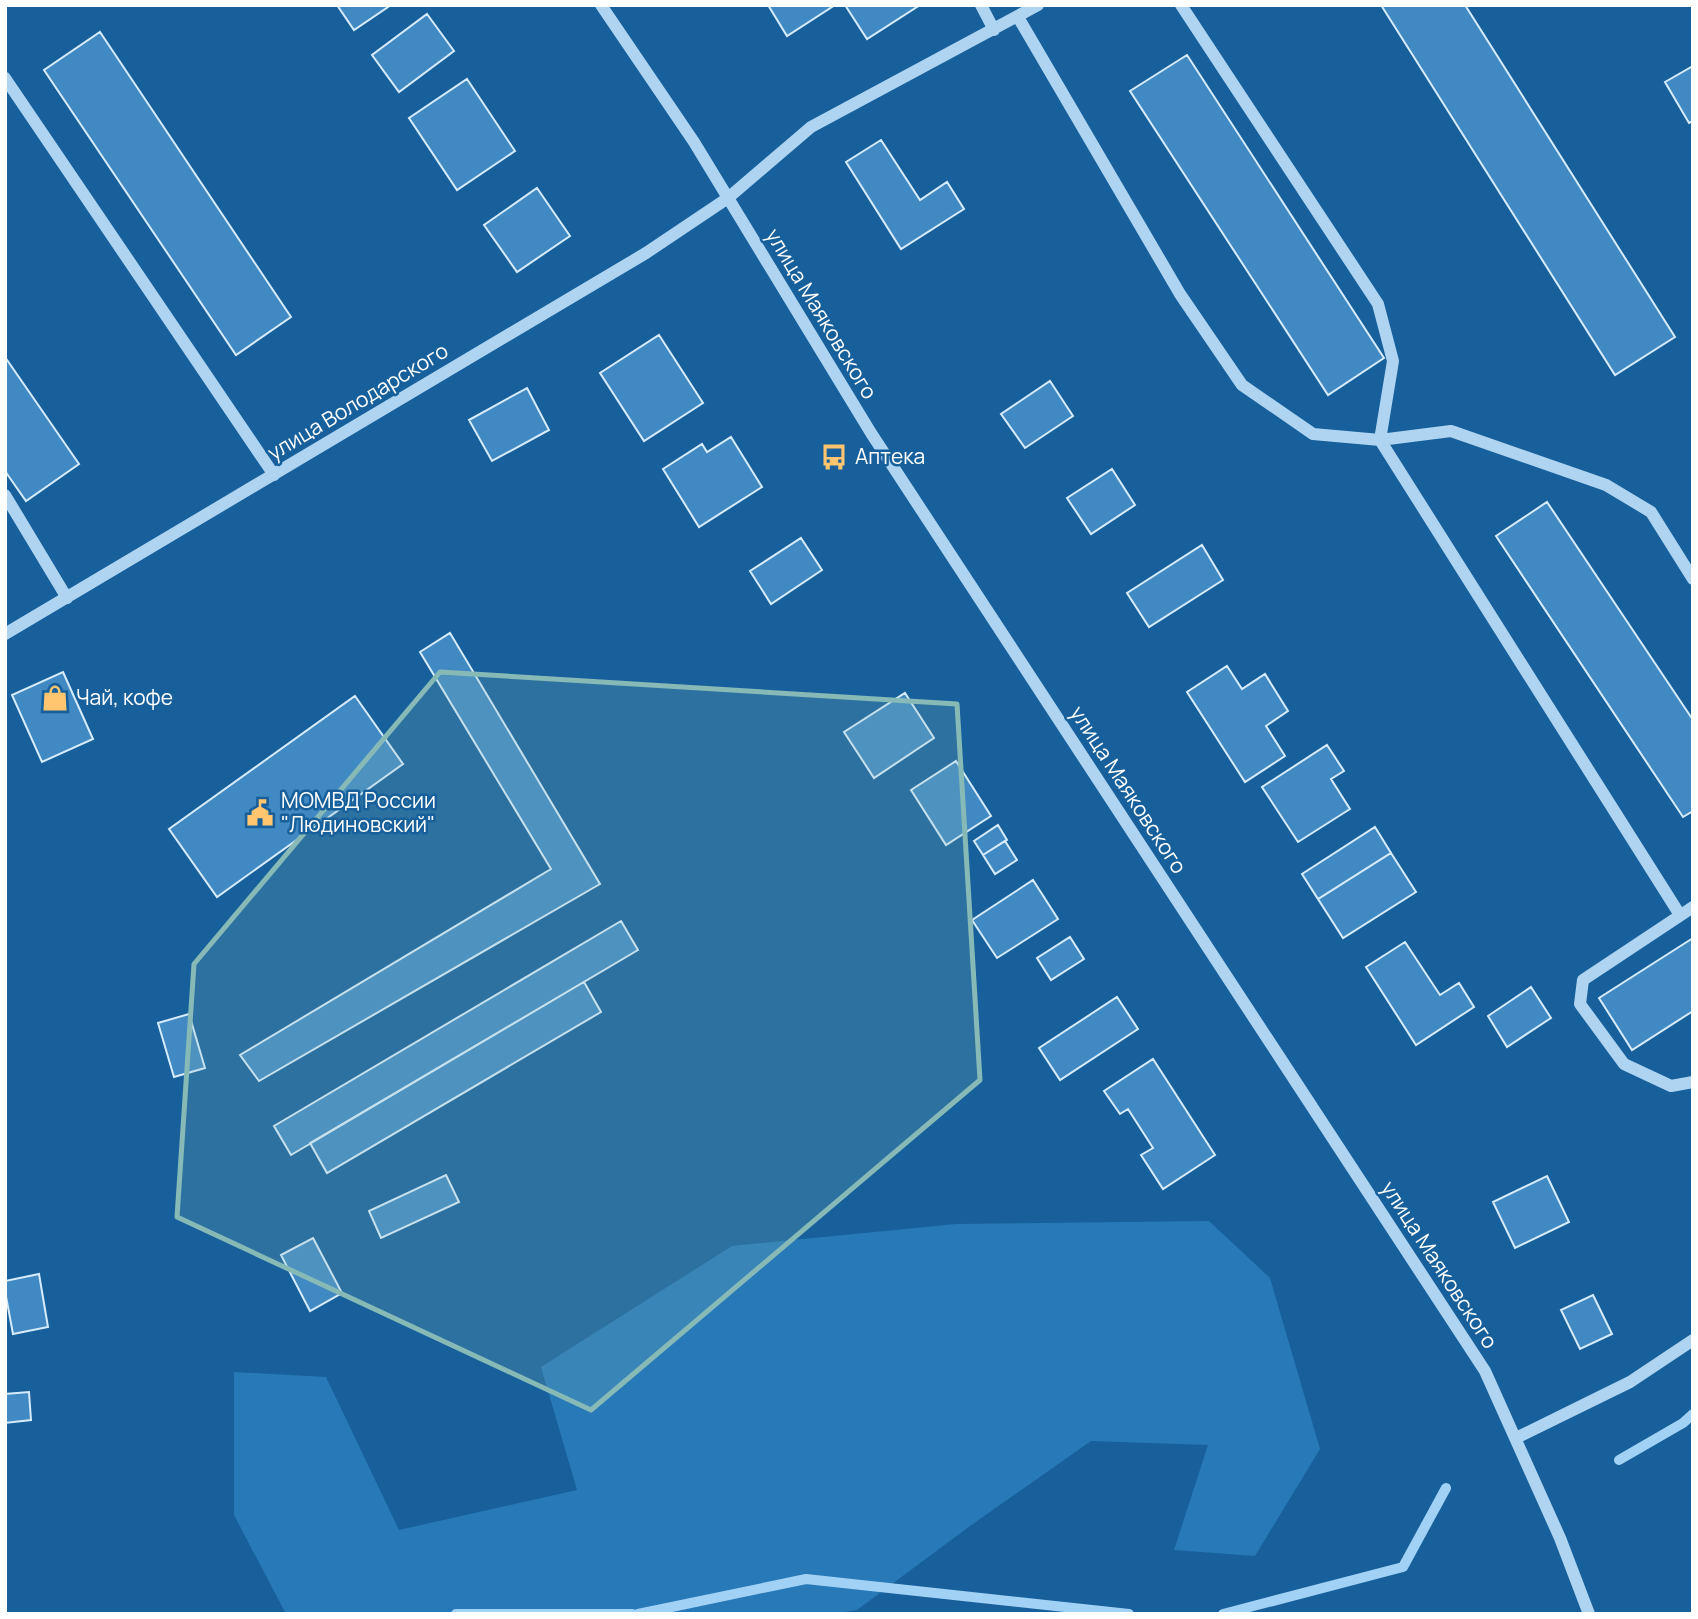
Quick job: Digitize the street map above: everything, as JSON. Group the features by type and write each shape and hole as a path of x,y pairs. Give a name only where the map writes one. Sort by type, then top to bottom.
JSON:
{"street":[{"name":"улица Маяковского","path":"601,5 694,142 871,433 1485,1371 1560,1538 1589,1614"},
{"path":"981,5 994,30"},
{"name":"улица Володарского","path":"5,634 646,253 728,198 811,128 1038,5"},
{"path":"1181,5 1378,303 1393,361 1380,440 1680,915"},
{"path":"1018,17 1180,294 1242,385 1313,434 1380,440 1451,431 1606,485 1651,512 1693,579"},
{"path":"5,78 274,475"},
{"path":"5,495 67,598"},
{"path":"1693,907 1583,980 1580,1004 1624,1064 1671,1086 1693,1082"},
{"path":"1516,1438 1630,1382 1693,1340"}],"highlighted area":[{"path":"440,672 957,704 980,1080 591,1410 177,1217 194,964"}],"shaded area":[{"path":"1209,1221 1270,1278 1320,1449 1255,1556 1174,1550 1208,1445 1091,1441 857,1610 832,1614 286,1614 234,1515 234,1372 326,1377 399,1530 577,1490 541,1367 732,1246 956,1224"}],"building":[{"path":"337,5 391,5 354,30"},
{"path":"768,5 835,5 787,36"},
{"path":"845,5 920,5 867,39"},
{"path":"1381,5 1465,5 1675,337 1615,375"},
{"path":"427,14 454,51 399,92 372,55"},
{"path":"100,32 291,317 236,355 44,70"},
{"path":"1187,55 1384,358 1328,395 1130,91"},
{"path":"1693,66 1693,121 1689,123 1665,82"},
{"path":"467,79 515,151 457,190 409,118"},
{"path":"881,140 920,200 947,182 964,209 901,249 846,162"},
{"path":"537,188 570,236 517,272 484,225"},
{"path":"659,335 703,403 644,441 600,373"},
{"path":"5,357 79,464 26,501 5,471"},
{"path":"1050,381 1073,416 1025,448 1001,414"},
{"path":"527,388 549,430 492,461 469,420"},
{"path":"731,437 762,487 699,527 663,469 702,444 707,452"},
{"path":"1112,469 1135,505 1091,534 1067,498"},
{"path":"1547,502 1693,720 1693,811 1683,817 1496,536"},
{"path":"801,538 822,570 771,604 750,571"},
{"path":"1202,545 1223,580 1149,627 1127,593"},
{"path":"450,633 600,884 259,1081 240,1055 551,869 420,652"},
{"path":"1227,666 1242,689 1265,674 1288,711 1266,726 1285,756 1245,782 1187,692"},
{"path":"63,672 93,739 42,762 12,695"},
{"path":"905,693 934,738 874,778 844,732"},
{"path":"355,696 403,764 217,897 169,829"},
{"path":"1327,745 1344,771 1331,779 1350,809 1298,842 1262,787"},
{"path":"956,761 991,816 946,845 911,790"},
{"path":"998,825 1007,840 983,855 974,841"},
{"path":"1375,827 1391,853 1318,899 1302,874"},
{"path":"1005,841 1017,860 995,874 983,855"},
{"path":"1391,853 1416,892 1343,938 1318,899"},
{"path":"1033,880 1058,919 997,958 972,920"},
{"path":"621,921 638,950 291,1155 274,1126"},
{"path":"1070,937 1084,959 1051,980 1037,958"},
{"path":"1693,938 1693,1011 1632,1050 1599,998"},
{"path":"1405,942 1440,995 1459,983 1474,1007 1416,1045 1366,967"},
{"path":"584,982 601,1012 327,1173 310,1143"},
{"path":"1531,987 1551,1018 1507,1047 1488,1016"},
{"path":"1117,997 1138,1029 1060,1080 1039,1048"},
{"path":"189,1014 205,1068 174,1077 158,1023"},
{"path":"1153,1059 1215,1155 1163,1189 1141,1155 1153,1148 1128,1109 1120,1114 1104,1091"},
{"path":"446,1175 459,1202 381,1238 369,1211"},
{"path":"1547,1176 1569,1222 1515,1248 1493,1202"},
{"path":"313,1238 342,1293 310,1311 281,1255"},
{"path":"39,1274 48,1327 13,1334 5,1281"},
{"path":"1593,1295 1612,1334 1580,1349 1561,1310"},
{"path":"29,1392 31,1420 5,1423 5,1394"}],"waterway":[{"path":"1619,1460 1683,1423 1693,1414"},
{"path":"1223,1614 1403,1567 1446,1488"},
{"path":"638,1614 806,1579 1129,1614"},
{"path":"456,1614 632,1614"}],"place":[{"name":"Аптека","path":"834,457"},
{"name":"Чай, кофе","path":"55,698"},
{"name":"МОМВД России \"Людиновский\"","path":"260,813"}]}
